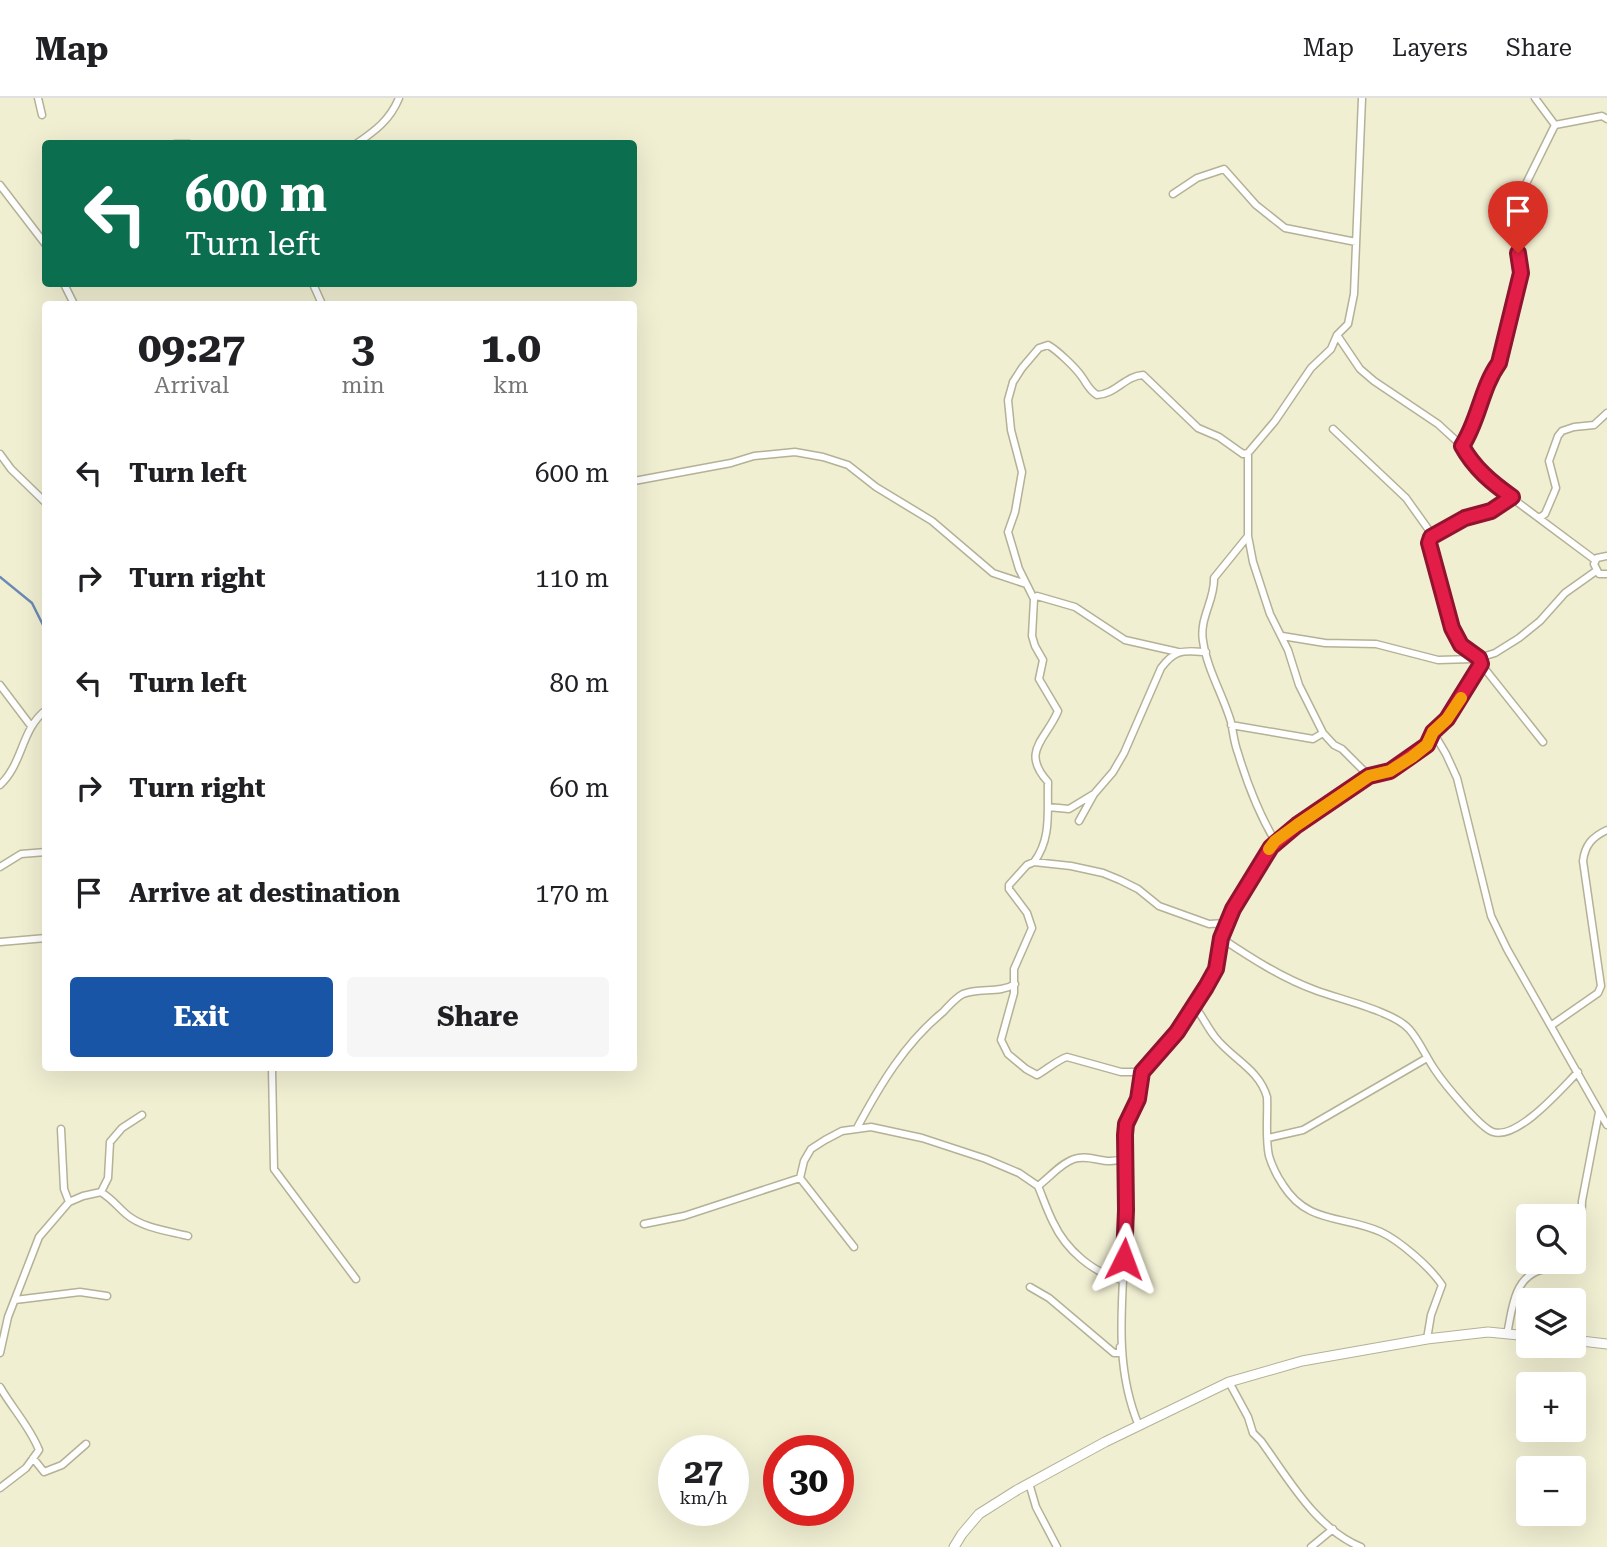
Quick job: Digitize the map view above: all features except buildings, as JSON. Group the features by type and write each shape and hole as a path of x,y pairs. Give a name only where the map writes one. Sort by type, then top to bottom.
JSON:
{"main road":[{"path":"954,1547 961,1534 979,1514 1029,1483 1229,1382 1302,1360 1427,1339 1488,1332 1516,1335"},
{"path":"1586,1342 1607,1344"}],"street":[{"path":"38,98 42,115"},
{"path":"362,140 380,127 394,110 399,98"},
{"path":"1361,98 1354,294 1348,324 1337,335 1331,349 1311,368 1275,421 1248,453 1248,536 1253,562 1270,614 1323,733 1369,776"},
{"path":"1535,98 1555,125"},
{"path":"1555,125 1602,116 1607,119"},
{"path":"1462,446 1472,431 1490,375 1499,363 1521,273 1511,215 1555,125"},
{"path":"1173,194 1197,178 1224,169 1256,205 1285,228 1356,242"},
{"path":"0,185 42,240"},
{"path":"1337,335 1360,369 1438,425 1462,446 1470,460 1493,484 1595,560 1596,571"},
{"path":"1142,1072 1121,1072 1067,1057 1060,1058 1050,1068 1037,1074 1026,1069 1008,1054 1001,1040 1015,984 1014,969 1032,929 1027,913 1009,889 1009,885 1043,850 1048,827 1048,782 1038,771 1037,752 1040,741 1058,711 1039,679 1043,660 1032,636 1034,599 1018,569 1008,532 1015,512 1022,472 1011,430 1008,400 1013,382 1039,348 1048,345 1057,350 1080,374 1088,388 1097,394 1105,394 1132,376 1143,375 1198,428 1219,437 1243,454 1248,453"},
{"path":"1539,518 1545,514 1556,488 1549,461 1558,436 1562,431 1574,427 1594,425 1607,413"},
{"path":"1333,429 1406,498 1431,533 1429,543 1448,618 1461,645 1478,659 1543,742"},
{"path":"637,480 731,463 754,456 795,452 823,457 848,465 876,487 932,521 993,573 1026,584"},
{"path":"0,454 11,469 42,499"},
{"path":"1429,543 1431,537 1465,518 1491,511 1512,497"},
{"path":"1248,536 1214,578 1214,588 1202,624 1203,640 1237,751 1255,800 1275,841"},
{"path":"1595,560 1600,556 1607,556"},
{"path":"1282,636 1325,643 1376,644 1437,660 1478,659 1495,653 1519,638 1540,621 1564,593 1596,571 1607,574"},
{"path":"1034,599 1037,596 1075,607 1133,643 1178,652 1206,652"},
{"path":"1079,821 1094,794 1113,772 1124,753 1161,668 1170,656 1178,652"},
{"path":"1139,1426 1124,1379 1121,1346 1126,1232 1126,1124 1138,1099 1142,1072 1177,1032 1206,987 1216,969 1221,938 1227,923 1246,884 1275,841 1369,776 1390,771 1427,745 1433,732 1447,719 1478,659"},
{"path":"0,685 31,726"},
{"path":"0,785 11,775 31,726 42,714"},
{"path":"1231,725 1313,739 1323,733"},
{"path":"1433,732 1457,778 1491,916 1607,1125"},
{"path":"1048,807 1069,809 1094,794"},
{"path":"1552,1025 1598,993 1601,986 1583,861 1589,842 1607,830"},
{"path":"0,867 21,854 42,852"},
{"path":"1034,862 1103,873 1138,890 1158,906 1209,924 1227,923"},
{"path":"0,942 42,938"},
{"path":"1221,938 1253,959 1314,990 1399,1021 1409,1028 1436,1072 1491,1132 1497,1133 1517,1127 1536,1114 1578,1072"},
{"path":"857,1128 882,1083 924,1027 961,995 974,991 1007,989 1015,984"},
{"path":"1193,1004 1215,1037 1257,1076 1265,1089 1269,1156 1290,1196 1302,1207 1318,1215 1380,1232 1399,1243 1442,1284 1431,1315 1427,1339"},
{"path":"1268,1138 1303,1130 1427,1058"},
{"path":"272,1071 274,1169 356,1279"},
{"path":"1582,1204 1599,1112"},
{"path":"101,1192 108,1178 110,1142 122,1128 142,1115"},
{"path":"800,1178 804,1161 811,1149 842,1131 871,1126 922,1138 1005,1166 1038,1186 1053,1223 1080,1257 1105,1276 1122,1280"},
{"path":"61,1129 64,1189 69,1202"},
{"path":"1038,1186 1074,1158 1115,1163 1125,1158"},
{"path":"644,1224 684,1216 800,1178"},
{"path":"800,1178 854,1247"},
{"path":"0,1353 8,1317 38,1237 69,1202 101,1192 115,1201 127,1215 151,1227 188,1236"},
{"path":"1507,1334 1517,1290 1532,1274"},
{"path":"1030,1287 1049,1298 1114,1353 1120,1353 1121,1346"},
{"path":"15,1300 80,1292 107,1296"},
{"path":"1229,1382 1248,1417 1253,1433 1258,1436 1307,1505 1333,1529 1361,1547"},
{"path":"0,1387 13,1411 33,1436 39,1450 26,1468 0,1488"},
{"path":"33,1458 44,1472 62,1465 86,1444"},
{"path":"1029,1483 1036,1507 1057,1547"},
{"path":"1311,1547 1333,1529"},
{"path":"961,1534 965,1547"}],"waterway":[{"path":"0,577 32,603 42,623"}],"slow traffic":[{"path":"1269,849 1275,841 1369,776 1390,771 1412,757 1427,745 1433,732 1447,719 1461,698"}],"route":[{"path":"1124,1259 1126,1124 1138,1099 1142,1072 1177,1032 1216,969 1221,938 1246,884 1275,841 1369,776 1390,771 1427,745 1433,732 1447,719 1460,700 1481,664 1479,658 1461,645 1452,628 1429,543 1431,537 1465,518 1491,511 1512,497 1493,484 1470,460 1462,446 1472,431 1490,375 1499,363 1521,273 1518,253"}]}
